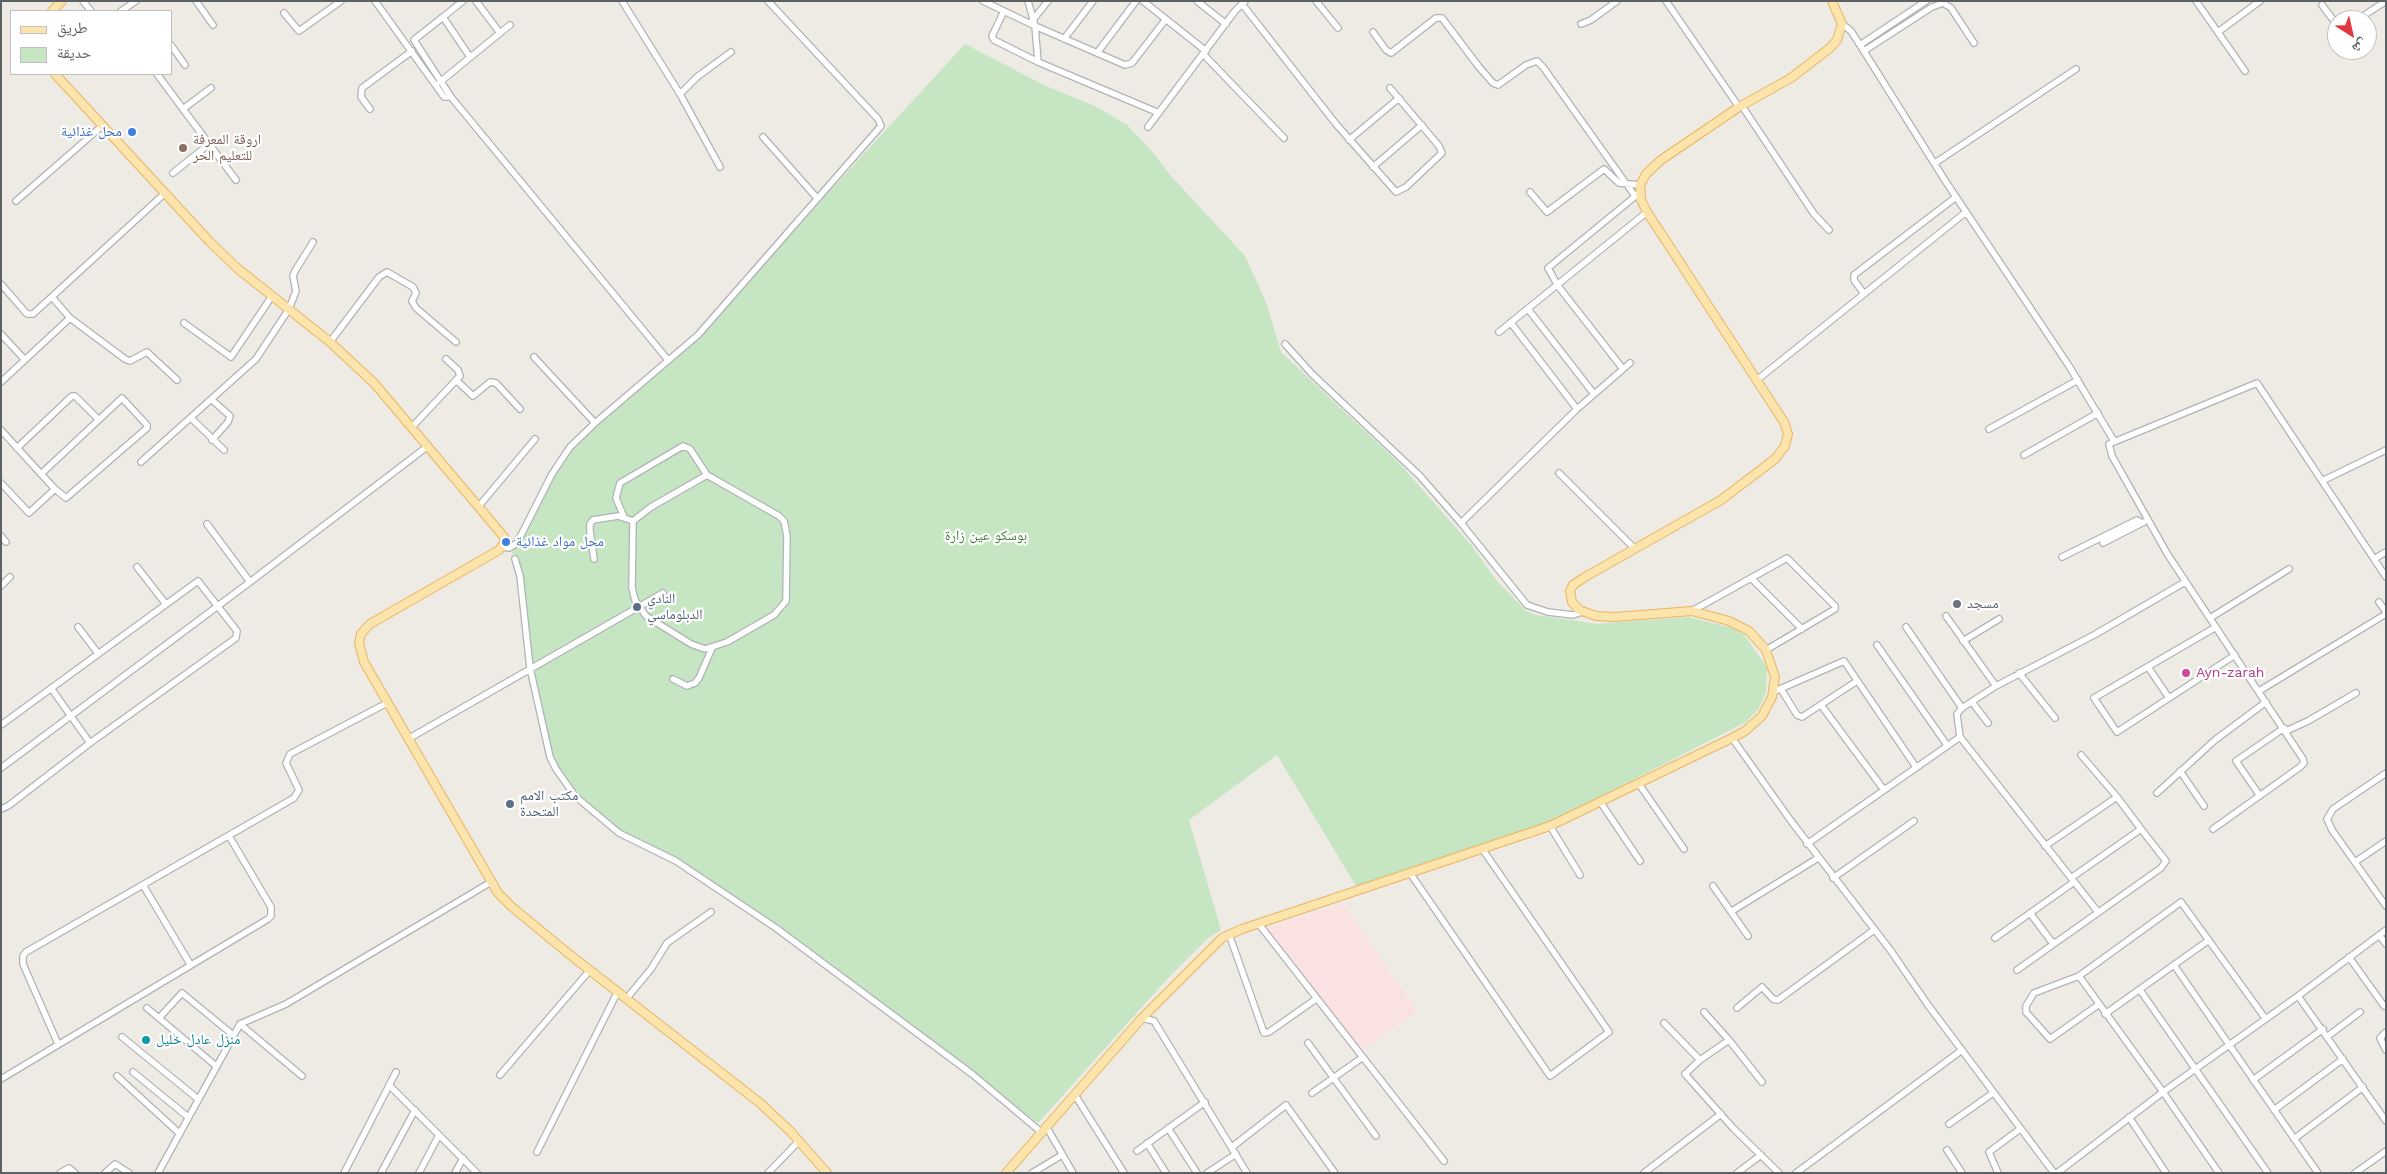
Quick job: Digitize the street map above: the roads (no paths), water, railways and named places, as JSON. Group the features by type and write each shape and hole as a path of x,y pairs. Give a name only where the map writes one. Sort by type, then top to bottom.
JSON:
{"main road":[{"path":"53,10 62,1"},
{"path":"1006,1173 1142,1018 1212,946 1229,934 1550,826 1732,738 1745,731 1762,716 1777,691 1772,662 1756,637 1739,625 1692,611 1616,617 1596,616 1582,612 1570,598 1570,591 1573,585 1634,548 1721,500 1753,478 1781,452 1787,441 1787,429 1648,212 1638,191 1646,174 1661,160 1741,107 1791,78 1821,56 1837,40 1842,24 1832,1"},
{"path":"56,75 164,194 236,268 330,342 374,383 504,536 502,546 364,629 359,643 361,656 491,882 512,907 760,1103 799,1141 827,1173"}],"street":[{"path":"122,10 136,1"},
{"path":"196,1 213,25"},
{"path":"284,14 299,31 341,1"},
{"path":"376,1 444,96 451,97"},
{"path":"464,1 414,40 451,97 668,360"},
{"path":"476,1 500,33"},
{"path":"622,1 680,94 720,167"},
{"path":"502,546 509,548 517,543 556,466 570,447 594,423 705,328 879,129 881,124 768,1"},
{"path":"983,1 1064,39 1129,65 1166,19"},
{"path":"1028,1 1038,62"},
{"path":"1033,24 1048,1"},
{"path":"1064,39 1093,1"},
{"path":"1097,53 1136,1"},
{"path":"1143,1 1205,53 1284,138"},
{"path":"1197,1 1226,24"},
{"path":"1316,1 1338,28"},
{"path":"1581,24 1591,20 1617,1"},
{"path":"1666,1 1814,214 1828,230"},
{"path":"1860,44 1926,1"},
{"path":"2196,1 2245,71"},
{"path":"2218,32 2260,1"},
{"path":"2372,10 2386,1"},
{"path":"1148,126 1243,3 1349,140 1396,192 1406,187 1442,153 1422,125 1390,88"},
{"path":"1864,51 1932,7 1943,3 1951,8 1974,43"},
{"path":"2322,5 2327,12"},
{"path":"1004,11 992,36 994,40 1038,62 1159,113"},
{"path":"443,18 470,57"},
{"path":"1373,32 1386,50 1391,53 1436,18 1442,18 1478,66 1493,83 1498,85 1532,62 1537,61 1627,185 1638,191"},
{"path":"1842,24 1851,31 1860,44 1956,197 2078,380 2114,441"},
{"path":"440,82 510,25"},
{"path":"172,46 185,65"},
{"path":"370,109 361,97 362,88 412,50"},
{"path":"680,94 697,77 731,52"},
{"path":"1935,163 2076,69"},
{"path":"159,75 236,180"},
{"path":"182,109 211,88"},
{"path":"1349,140 1399,98"},
{"path":"1373,167 1422,125"},
{"path":"16,201 102,126"},
{"path":"763,137 817,198"},
{"path":"173,173 209,144"},
{"path":"1530,192 1547,212 1604,169 1619,183 1638,191"},
{"path":"1623,369 1549,273 1550,266 1638,191"},
{"path":"1,284 29,315 52,297 164,194"},
{"path":"1864,294 1854,280 1856,272 1956,197"},
{"path":"1498,332 1558,286 1648,212"},
{"path":"1757,380 1966,212"},
{"path":"141,462 256,359 289,309 296,291 294,271 313,242"},
{"path":"330,342 379,277 388,272 413,287 416,293 412,299 414,304 456,342"},
{"path":"184,323 231,357 272,296"},
{"path":"52,297 70,318 130,361 147,352 177,380"},
{"path":"1528,309 1594,394"},
{"path":"1,382 70,318"},
{"path":"1510,323 1577,409"},
{"path":"1,334 25,360"},
{"path":"1285,344 1312,374 1413,468 1462,523 1527,605 1548,612 1574,615 1582,612"},
{"path":"534,357 594,423"},
{"path":"412,427 456,380 459,373 446,359"},
{"path":"1462,523 1577,409 1630,363"},
{"path":"456,380 473,396 490,382 496,383 520,409"},
{"path":"1989,429 2078,380"},
{"path":"2213,828 2304,763 2285,729 2184,582 2109,451 2109,444 2257,383 2386,578"},
{"path":"18,448 72,396 98,419"},
{"path":"1,430 41,474 63,497 69,497 147,428 145,422 122,398 41,474"},
{"path":"211,399 230,416 228,422 212,440"},
{"path":"2024,455 2098,413"},
{"path":"191,418 224,450"},
{"path":"479,506 535,439"},
{"path":"1,768 428,446"},
{"path":"624,517 616,498 620,483 678,447 683,446 690,449 707,475 774,512 784,522 787,536 787,595 783,605 760,624 712,648 705,649 691,644 646,616 638,606 632,588 633,521"},
{"path":"2322,480 2386,450"},
{"path":"1559,473 1634,548"},
{"path":"633,521 651,507 707,475"},
{"path":"1,483 29,513 55,489"},
{"path":"594,559 590,524 600,517 624,517 633,521"},
{"path":"2062,557 2137,520 2142,523"},
{"path":"2103,543 2149,520"},
{"path":"207,524 250,582"},
{"path":"1,536 6,542"},
{"path":"2374,559 2386,552"},
{"path":"1692,611 1787,558 1835,606 1835,609 1766,650"},
{"path":"515,559 520,576 530,668 550,757 565,783 591,810 619,833 676,861 776,928 1044,1129 1073,1173"},
{"path":"137,567 165,602"},
{"path":"2210,618 2289,569"},
{"path":"1,586 10,577"},
{"path":"1751,578 1802,629"},
{"path":"1,724 165,602 198,580 237,631 236,638 90,743 8,806 1,809"},
{"path":"2098,912 1960,737 1957,714 1962,708 1996,686 2077,644 2184,582"},
{"path":"408,740 663,592"},
{"path":"2259,691 2386,613 2379,602"},
{"path":"1946,616 1996,686"},
{"path":"1963,641 1999,619"},
{"path":"78,627 97,652"},
{"path":"1906,627 1962,708"},
{"path":"2216,627 2094,698 2117,732 2235,655"},
{"path":"1877,645 1947,745"},
{"path":"673,679 686,686 695,683 712,648"},
{"path":"1857,681 1799,717 1777,691 1840,661 1846,662 1916,767"},
{"path":"2148,667 2169,698"},
{"path":"2019,673 2055,718"},
{"path":"51,688 90,743"},
{"path":"2260,796 2236,761 2285,729 2308,721 2356,693"},
{"path":"1972,702 1988,724"},
{"path":"2157,793 2215,740 2266,702"},
{"path":"58,1044 24,968 23,956 30,949 298,795 298,784 286,763 290,754 387,703"},
{"path":"1821,705 1884,790"},
{"path":"1807,844 1960,737"},
{"path":"1732,738 1807,844 1874,930 1992,1093 2055,1173 2386,930"},
{"path":"2017,970 2166,864 2165,859 2118,798 2081,755"},
{"path":"2180,771 2204,806"},
{"path":"2386,773 2333,808 2327,815 2328,824 2386,906"},
{"path":"1639,784 1684,849"},
{"path":"2045,846 2113,799 2118,798"},
{"path":"1601,803 1640,861"},
{"path":"1834,878 1914,820"},
{"path":"1550,826 1580,875"},
{"path":"1995,938 2141,829"},
{"path":"1,1079 271,916 271,907 229,836"},
{"path":"2355,862 2386,841"},
{"path":"1410,873 1550,1076 1609,1032 1483,850"},
{"path":"1732,911 1818,858"},
{"path":"158,1173 240,1024 286,1004 491,882"},
{"path":"142,885 190,964"},
{"path":"1713,886 1748,936"},
{"path":"2098,1005 2050,1039 2026,1012 2026,1006 2034,994 2079,976 2179,902 2183,903 2265,1018"},
{"path":"627,998 651,969 667,943 711,912"},
{"path":"2030,913 2052,942 2054,942"},
{"path":"1258,924 1444,1161"},
{"path":"1737,1008 1762,988 1773,999 1778,1000 1874,930"},
{"path":"1229,934 1264,1033 1269,1032 1316,999"},
{"path":"2379,935 2386,944"},
{"path":"2105,1014 2209,940"},
{"path":"2349,957 2384,1006"},
{"path":"2174,965 2318,1173"},
{"path":"500,1076 590,970"},
{"path":"2079,976 2219,1173"},
{"path":"2140,990 2268,1173"},
{"path":"537,1152 618,991"},
{"path":"159,1018 182,993 234,1035"},
{"path":"2298,996 2328,1036 2386,1121"},
{"path":"147,1008 216,1066"},
{"path":"1704,1012 1762,1082"},
{"path":"2328,1036 2360,1012"},
{"path":"1142,1018 1154,1021 1247,1173"},
{"path":"1664,1023 1700,1060"},
{"path":"240,1024 302,1076"},
{"path":"2253,1080 2323,1029"},
{"path":"2386,1032 2380,1038 2386,1050"},
{"path":"122,1037 198,1099"},
{"path":"1729,1040 1700,1060 1685,1074 1721,1114 1780,1173"},
{"path":"1308,1043 1376,1136"},
{"path":"1796,1173 1962,1050"},
{"path":"1312,1093 1363,1057"},
{"path":"2274,1110 2343,1059"},
{"path":"133,1072 188,1117"},
{"path":"344,1173 396,1072"},
{"path":"117,1076 179,1133"},
{"path":"389,1086 478,1173"},
{"path":"2294,1138 2363,1087"},
{"path":"1949,1124 1992,1093"},
{"path":"1075,1095 1124,1173"},
{"path":"1137,1150 1205,1102"},
{"path":"1232,1147 1286,1105 1335,1173"},
{"path":"381,1173 415,1110"},
{"path":"1644,1173 1721,1114"},
{"path":"2129,1118 2163,1172"},
{"path":"1168,1128 1197,1173"},
{"path":"1998,1173 1989,1152 2020,1129"},
{"path":"419,1173 439,1135"},
{"path":"768,1173 799,1141"},
{"path":"1147,1143 1166,1173"},
{"path":"1947,1150 1962,1173"},
{"path":"2355,1173 2386,1151"},
{"path":"1207,1173 1236,1154"},
{"path":"1032,1173 1062,1155"},
{"path":"1737,1173 1761,1155"},
{"path":"456,1173 463,1158"},
{"path":"105,1173 115,1164 128,1173"},
{"path":"60,1173 70,1168 75,1173"}],"place":[{"name":"محل غذائية","path":"132,132"},
{"name":"اروقة المعرفة للتعليم الحر","path":"183,148"},
{"name":"محل مواد غذائية","path":"506,542"},
{"name":"مسجد","path":"1957,604"},
{"name":"النادي الدبلوماسي","path":"637,607"},
{"name":"Ayn-zarah","path":"2186,673"},
{"name":"مكتب الامم المتحدة","path":"510,804"},
{"name":"منزل عادل خليل","path":"146,1040"}],"park label":[{"name":"بوسكو عين زارة","path":"986,536"}]}
